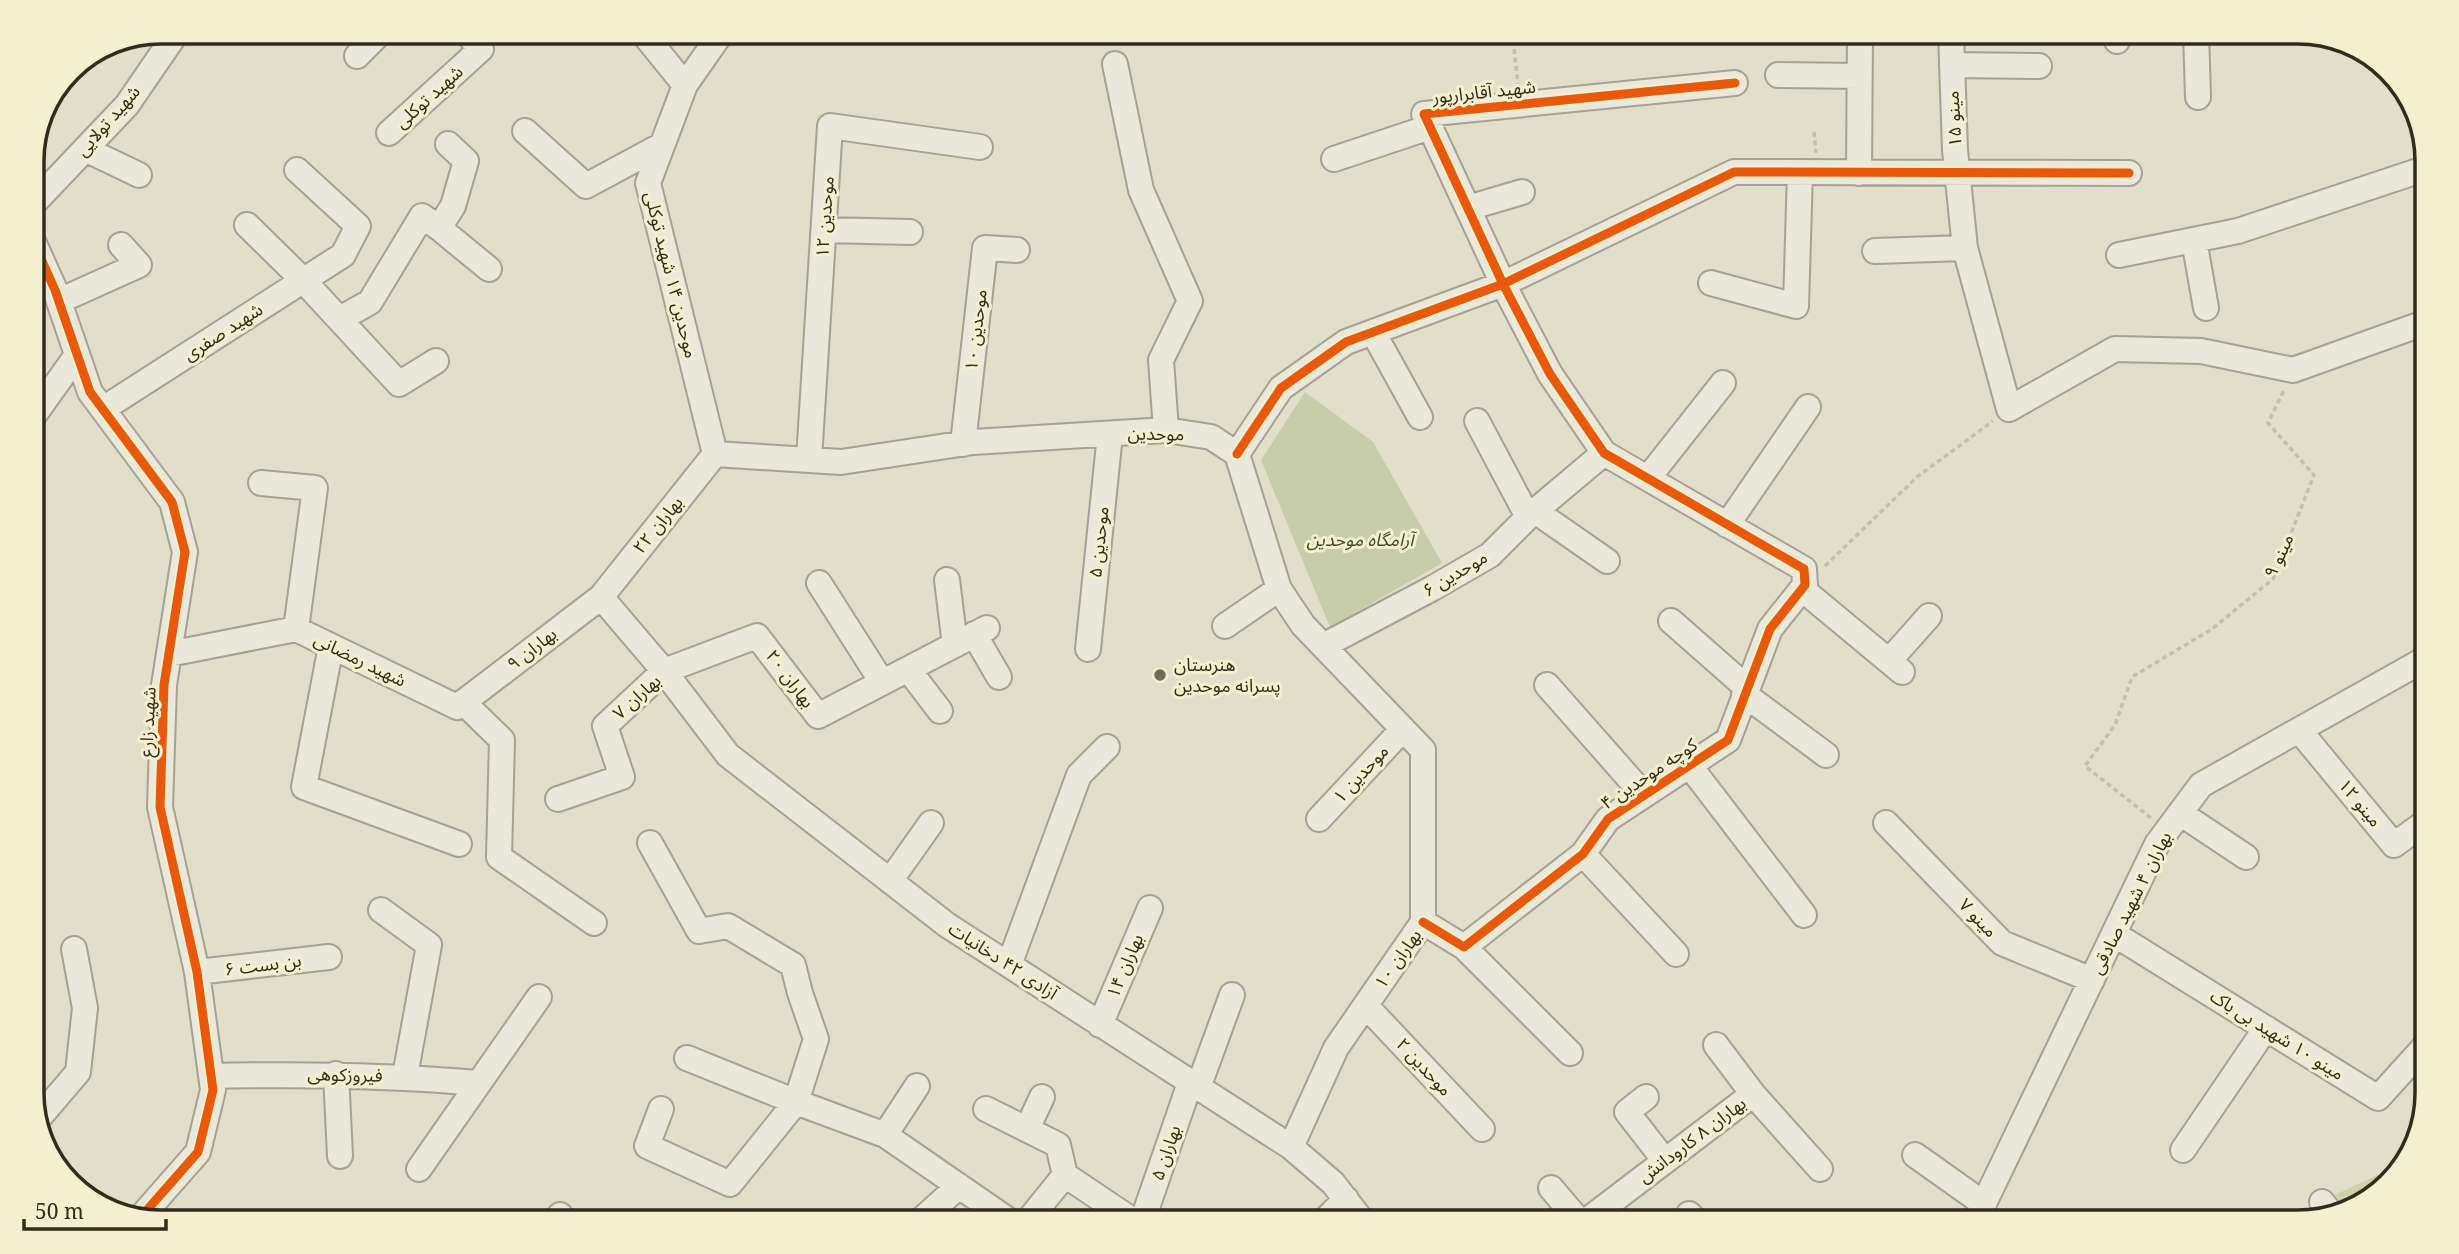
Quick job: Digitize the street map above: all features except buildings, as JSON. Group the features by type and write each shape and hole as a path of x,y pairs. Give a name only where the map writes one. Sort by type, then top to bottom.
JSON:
{"street":[{"name":"شهید تولایی","path":"44,192 127,105 169,44"},
{"path":"357,56 369,44"},
{"name":"شهید توکلی","path":"389,133 481,49 477,44"},
{"path":"652,44 685,85"},
{"name":"موحدین ۱۴ شهید توکلی","path":"714,44 685,85 648,183 715,454"},
{"path":"1859,173 1860,44"},
{"name":"مینو ۱۵","path":"1951,44 1965,248 2009,409"},
{"path":"2196,44 2198,97"},
{"path":"1115,64 1141,190 1189,301 1161,360 1166,430"},
{"path":"1952,65 2039,66"},
{"path":"1778,75 1859,76"},
{"name":"شهید آقابرارپور","path":"1604,453 1550,374 1503,284 1424,114 1735,83"},
{"name":"موحدین ۱۲","path":"809,459 830,126 980,147"},
{"path":"1334,159 1430,127"},
{"path":"525,131 586,186 662,145"},
{"path":"439,228 453,206 466,161 447,144"},
{"path":"85,149 139,175"},
{"name":"شهید صفری","path":"103,409 343,255 358,226 297,170"},
{"path":"1403,729 1303,625 1279,589 1237,454 1281,388 1346,342 1503,284 1734,172 2129,173"},
{"path":"1712,284 1796,306 1800,172"},
{"path":"2119,255 2238,232 2415,172"},
{"path":"1468,208 1522,192"},
{"path":"340,320 370,302 422,216 489,269"},
{"path":"247,225 303,280 399,384 436,360"},
{"path":"824,230 910,232"},
{"path":"2194,240 2206,308"},
{"path":"58,302 139,265 121,244"},
{"name":"موحدین ۱۰","path":"962,444 985,248 1017,250"},
{"path":"1875,251 1965,248"},
{"name":"شهید زارع","path":"44,268 90,392 173,502 185,552 164,685 160,807 197,972 213,1090 198,1152 148,1209"},
{"path":"2009,409 2115,349 2201,351 2293,370 2415,326"},
{"path":"1373,332 1420,417"},
{"path":"44,401 77,355"},
{"path":"1648,478 1723,383"},
{"path":"1727,525 1808,407"},
{"path":"1477,421 1532,514 1607,561"},
{"name":"موحدین","path":"715,454 841,463 962,444 1166,430 1211,437 1237,454"},
{"name":"موحدین ۵","path":"1088,649 1110,434"},
{"path":"1604,453 1804,569 1803,587 1895,666 1929,616"},
{"name":"موحدین ۶","path":"1323,646 1490,555 1532,514 1604,453"},
{"name":"بهاران ۲۲","path":"601,597 715,454"},
{"path":"261,483 316,488 296,629"},
{"path":"947,580 972,635 999,677"},
{"path":"819,583 882,682"},
{"name":"کوچه موحدین ۴","path":"1464,947 1583,854 1608,819 1728,740 1770,629 1803,587"},
{"path":"1225,626 1279,589"},
{"name":"آزادی ۴۲ دخانیات","path":"601,597 664,671 728,755 947,925 1292,1147 1333,1182 1354,1210"},
{"name":"بهاران ۹","path":"463,702 601,597"},
{"path":"1671,621 1745,691 1826,755"},
{"name":"شهید رمضانی","path":"169,654 296,629 457,707 463,702"},
{"name":"بهاران ۲۰","path":"664,671 757,636 818,716 972,635"},
{"path":"331,646 304,787 459,844"},
{"name":"بهاران ۴ شهید صادقی","path":"1981,1210 2157,844 2201,785 2415,665"},
{"path":"908,669 940,711"},
{"name":"بهاران ۷","path":"558,799 622,777 605,726 664,671"},
{"path":"1547,685 1644,795"},
{"path":"463,702 502,740 499,857 594,923"},
{"name":"بهاران ۱۰","path":"1292,1147 1336,1048 1423,922 1423,750 1403,729"},
{"name":"موحدین ۱","path":"1319,819 1403,729"},
{"name":"مینو ۱۲","path":"2299,730 2394,845 2415,830"},
{"path":"1009,965 1079,775 1107,747"},
{"path":"1689,765 1804,915"},
{"path":"2173,822 2246,857"},
{"path":"890,881 931,823"},
{"name":"مینو ۷","path":"1886,823 2002,943 2092,980"},
{"path":"650,843 699,931 728,926 793,965 816,1039 796,1102 730,1184 647,1146 660,1109"},
{"path":"1583,854 1676,954"},
{"name":"بهاران ۱۴","path":"1100,1025 1150,908"},
{"path":"381,910 429,945 405,1076"},
{"path":"1423,922 1464,947 1570,1053"},
{"name":"مینو ۱۰ شهید بی باک","path":"2114,934 2378,1098 2415,1057"},
{"path":"45,1110 78,1072 85,1008 74,949"},
{"name":"بن بست ۶","path":"197,972 329,957"},
{"name":"بهاران ۵","path":"1147,1210 1232,995"},
{"path":"419,1169 539,997"},
{"name":"موحدین ۲","path":"1366,1006 1482,1129"},
{"path":"2183,1150 2266,1028"},
{"path":"1716,1045 1753,1094"},
{"path":"687,1058 885,1135 993,1210"},
{"path":"336,1074 340,1156"},
{"name":"فیروزکوهی","path":"211,1076 336,1074 405,1076 478,1083"},
{"path":"885,1135 917,1086"},
{"name":"بهاران ۸ کارودانش","path":"1599,1210 1753,1094 1820,1169"},
{"path":"1027,1129 1042,1097"},
{"path":"1646,1097 1627,1112 1665,1161"},
{"path":"986,1109 1058,1145 1065,1175 1116,1210"},
{"path":"1915,1155 1977,1210"},
{"path":"1037,1210 1065,1175"},
{"path":"933,1210 959,1186"},
{"path":"1551,1188 1570,1210"},
{"path":"1335,1210 1346,1199"}],"path":[{"path":"1514,49 1520,104"},
{"path":"1803,587 1917,477 2009,409"}],"green space":[{"name":"آرامگاه موحدین","path":"1305,392 1373,442 1442,563 1330,627 1261,460"},
{"path":"2386,1171 2363,1191 2350,1198 2341,1202 2335,1195"}],"cycle path":[{"path":"1735,83 1424,114 1503,284 1734,172 2129,173"},
{"path":"44,266 90,392 172,502 185,552 164,685 160,807 197,972 213,1090 198,1152 148,1209"},
{"path":"1237,454 1281,388 1346,342 1503,284 1550,374 1604,453 1804,569 1805,585 1770,629 1728,740 1608,819 1583,854 1464,947 1423,922"}],"place":[{"name":"هنرستان پسرانه موحدین","path":"1160,675"}]}
